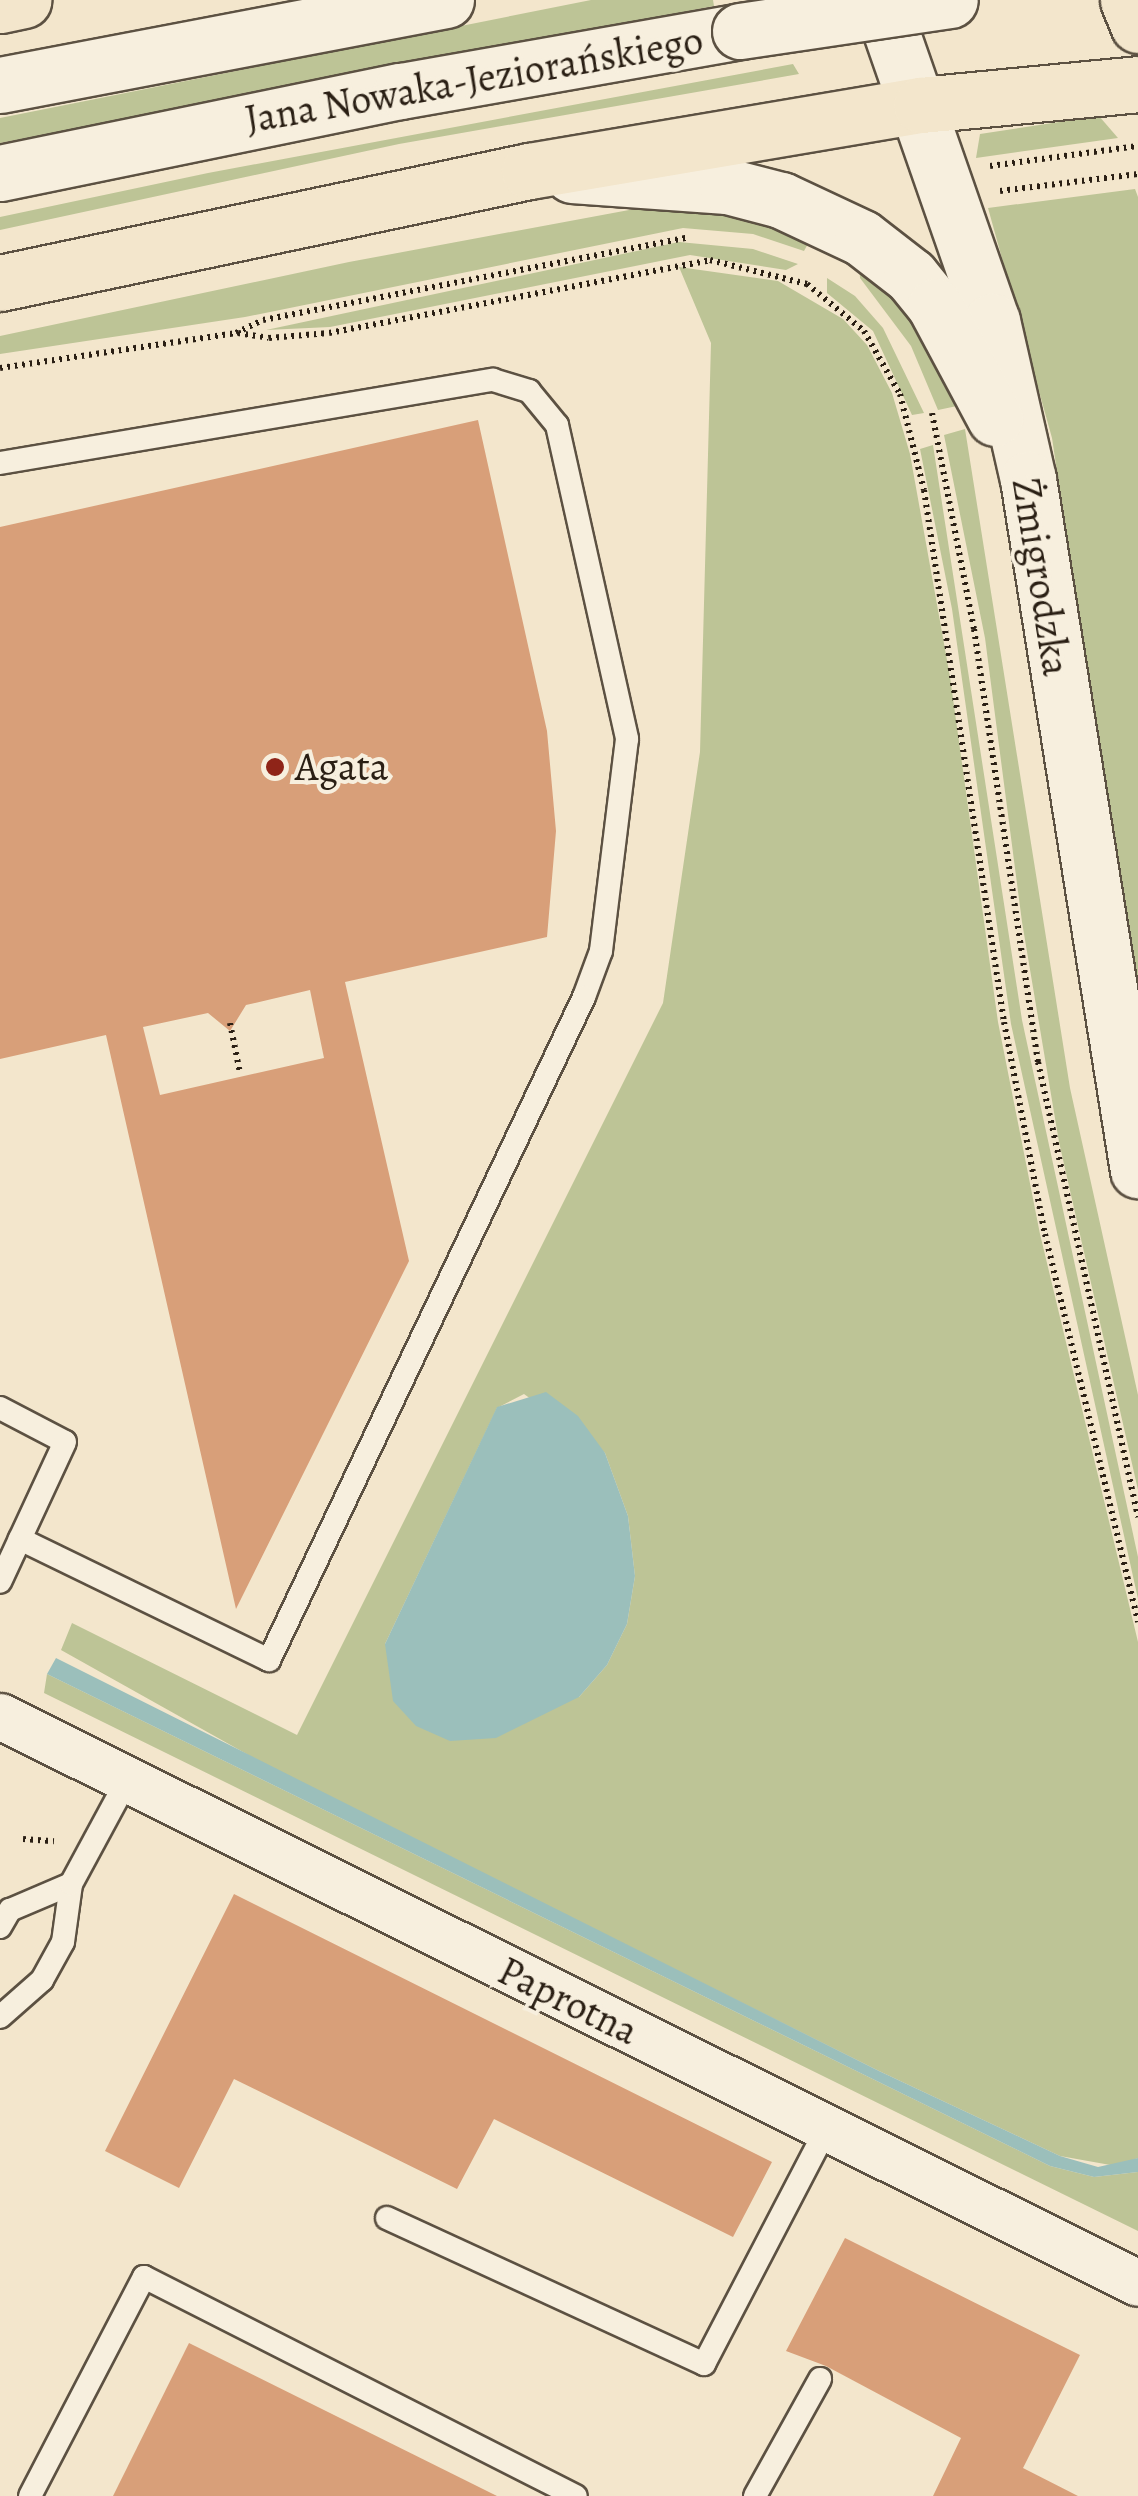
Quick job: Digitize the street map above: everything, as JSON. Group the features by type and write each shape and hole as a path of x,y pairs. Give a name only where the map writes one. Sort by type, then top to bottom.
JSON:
{"main road":[{"path":"0,5 23,0"},
{"name":"Jana Nowaka-Jeziorańskiego","path":"0,85 446,0"},
{"name":"Żmigrodzka","path":"880,0 921,105 992,321 1028,479 1138,1170"},
{"name":"Jana Nowaka-Jeziorańskiego","path":"0,174 402,90 740,31 950,0"},
{"path":"1128,0 1138,25"},
{"path":"0,283 529,172 921,105 1138,84"},
{"path":"529,172 726,186 781,200 862,238 911,276 935,306 1028,479"}],"street":[{"name":"Paprotna","path":"0,1716 125,1784 1138,2283"}],"lane":[{"path":"0,464 493,380 529,391 558,425 628,740 601,951 584,997 269,1660 20,1539"},
{"path":"0,1408 66,1442 0,1582"},
{"path":"0,2017 42,1980 56,1954 71,1884 125,1784"},
{"path":"0,1927 10,1910 71,1884"},
{"path":"387,2218 704,2364 827,2128"},
{"path":"30,2496 144,2277 576,2496"},
{"path":"754,2496 820,2378"}],"path":[{"path":"972,168 1138,146"},
{"path":"984,193 1138,174"},
{"path":"236,333 262,320 702,236"},
{"path":"0,368 236,333 269,338 330,333 690,260 769,270 807,284 864,331 911,430 944,604 1023,1122 1138,1622"},
{"path":"807,284 813,271"},
{"path":"926,398 974,629 1038,1062 1138,1517"},
{"path":"230,1023 240,1073"},
{"path":"23,1840 43,1846 65,1827"}],"green space":[{"path":"591,0 713,0 714,6 0,143 0,118"},
{"path":"793,64 799,74 399,144 0,230 0,217 208,173"},
{"path":"1099,116 1118,138 976,158 980,134"},
{"path":"1135,189 1138,1013 1052,438 988,208"},
{"path":"704,203 815,231 804,251 753,234 683,228 245,317 0,354 0,336 349,262 656,205"},
{"path":"679,242 753,249 798,264 786,270 690,255 330,327 266,330"},
{"path":"859,263 896,290 957,406 938,410 911,346 860,278"},
{"path":"679,267 778,281 843,319 867,345 892,393 910,454 950,677 998,1022 1040,1234 1138,1642 1138,2158 1116,2166 1060,2156 879,2071 277,1771 61,1650 72,1623 297,1735 663,1003 700,752 711,343","holes":["524,1394 605,1453 628,1516 635,1576 627,1624 607,1665 579,1697 385,1644 497,1408"]},
{"path":"827,278 855,296 883,328 924,413 912,415 873,331 827,293"},
{"path":"965,429 1070,1088 1138,1395 1138,1490 1059,1142 1022,922 985,638 944,435"},
{"path":"933,445 1022,1020 1138,1557 1138,1599 1011,1024 952,609 920,449"},
{"path":"47,1674 1050,2166 1094,2177 1138,2172 1138,2231 44,1693"}],"water":[{"path":"546,1392 578,1416 605,1453 628,1516 635,1576 627,1624 607,1665 579,1697 496,1738 450,1741 416,1726 393,1701 385,1644 497,1407"},
{"path":"56,1658 879,2071 1060,2156 1098,2167 1138,2158 1138,2172 1094,2177 1050,2166 47,1674"}],"building":[{"name":"Agata","path":"478,420 547,731 556,831 547,937 345,982 409,1261 236,1609 106,1035 0,1059 0,527","holes":["310,990 324,1058 160,1095 143,1027 208,1013 230,1031 246,1005"]},
{"path":"234,1894 772,2162 733,2237 494,2119 457,2189 234,2079 179,2188 105,2151"},
{"path":"845,2238 1080,2355 1023,2468 1078,2496 933,2496 961,2438 826,2366 786,2351"},
{"path":"189,2343 497,2496 113,2496"}],"place":[{"name":"Agata","path":"275,767"}]}
